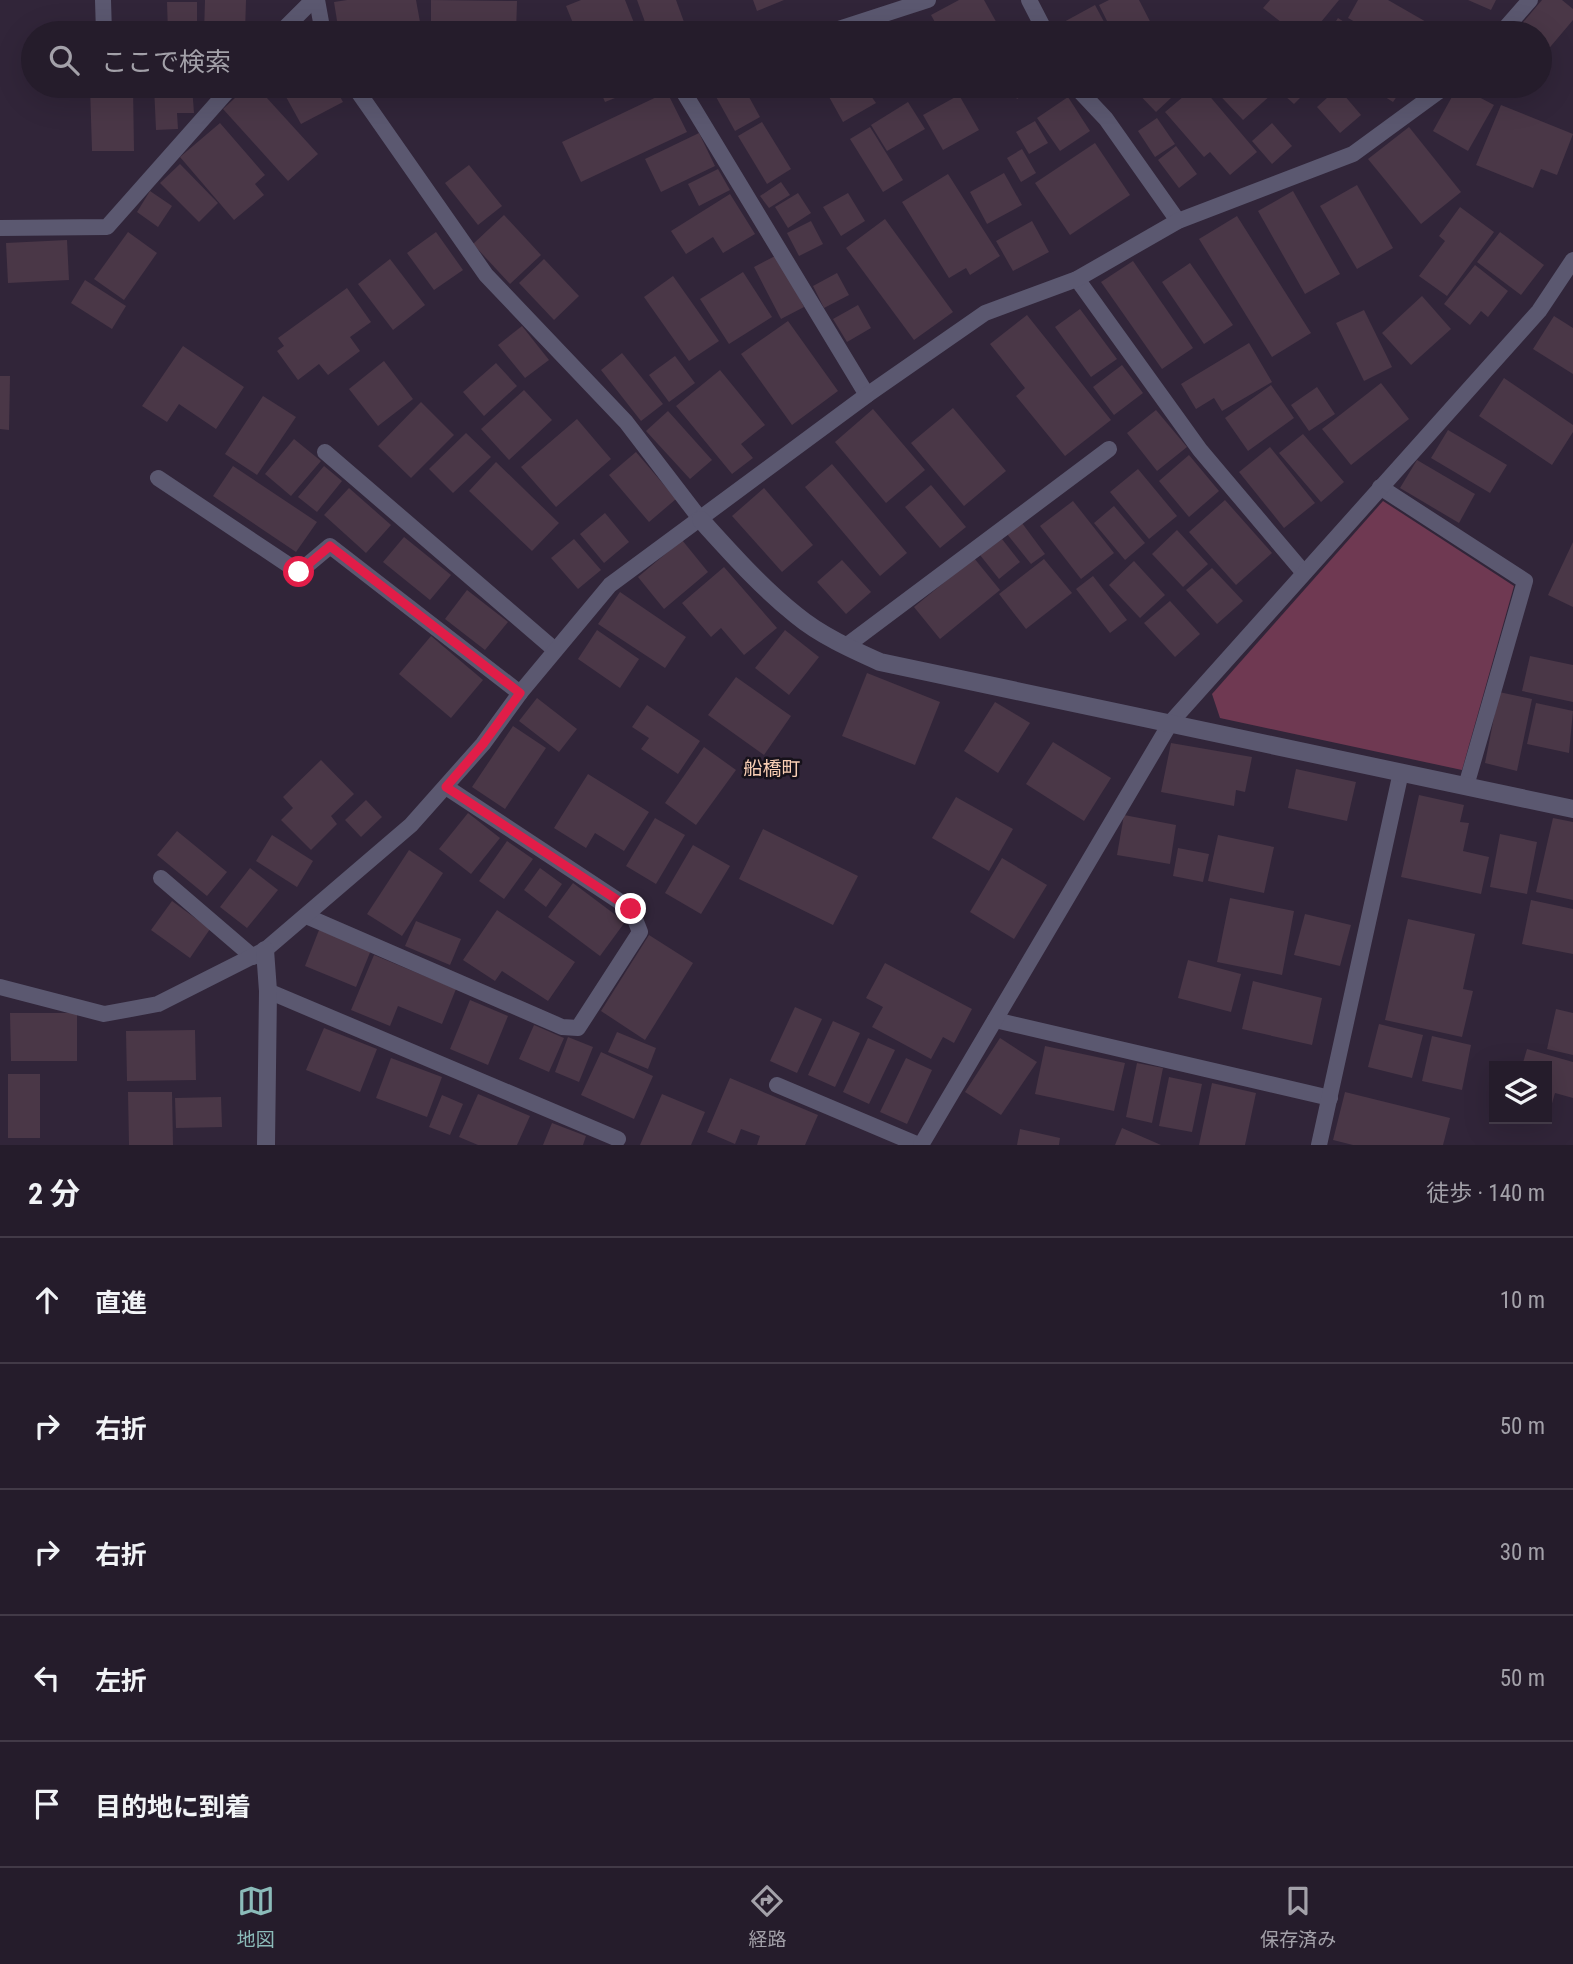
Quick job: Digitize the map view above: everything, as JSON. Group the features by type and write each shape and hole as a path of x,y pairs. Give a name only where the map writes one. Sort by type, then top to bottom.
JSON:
{"street":[{"path":"701,520 762,585 797,617 845,646 880,662 1573,809"},
{"path":"259,954 268,991 266,1145"}],"lane":[{"path":"103,0 104,21"},
{"path":"293,21 315,0 320,21"},
{"path":"859,21 910,2 928,0"},
{"path":"1029,0 1040,21"},
{"path":"1512,21 1530,0"},
{"path":"0,228 107,227 221,98"},
{"path":"362,98 486,275 626,422 701,520"},
{"path":"687,98 867,395"},
{"path":"1086,98 1106,119 1178,221"},
{"path":"0,987 104,1014 158,1004 259,954 411,825 483,744 520,693 610,585 867,395 985,313 1077,279 1178,221 1353,154 1430,98"},
{"path":"777,1085 920,1145 1171,722 1539,311 1573,260"},
{"path":"1077,279 1200,450 1304,573"},
{"path":"845,646 1109,449"},
{"path":"325,452 555,650"},
{"path":"158,478 299,572 330,546 520,693"},
{"path":"1380,487 1525,582 1466,786"},
{"path":"1319,1145 1401,772"},
{"path":"306,916 562,1027 578,1028 640,932 631,909 446,787"},
{"path":"161,878 259,954"},
{"path":"268,991 618,1139"},
{"path":"995,1020 1330,1098"}],"shaded area":[{"path":"1383,501 1514,586 1462,770 1220,718 1212,694"}],"building":[{"path":"205,0 246,0 245,21 204,21"},
{"path":"416,0 420,21 337,21 334,2"},
{"path":"431,0 517,1 516,21 431,21"},
{"path":"581,0 625,0 633,21 572,21 566,6"},
{"path":"637,0 676,0 684,21 645,21"},
{"path":"753,0 784,0 757,11"},
{"path":"959,0 984,0 996,21 934,21 931,15"},
{"path":"1109,0 1139,0 1150,21 1107,21 1099,5"},
{"path":"1270,0 1339,0 1322,21 1280,21 1263,8"},
{"path":"1358,0 1388,0 1425,21 1353,21 1348,18"},
{"path":"1468,0 1496,0 1491,10"},
{"path":"1542,0 1562,0 1573,9 1573,20 1552,45 1552,21 1524,21"},
{"path":"167,2 197,2 197,21 168,21"},
{"path":"1095,5 1104,21 1066,21"},
{"path":"90,98 133,98 134,151 92,151"},
{"path":"155,98 193,98 194,113 177,113 178,129 156,130"},
{"path":"235,98 267,98 318,154 288,181 223,109"},
{"path":"287,98 341,98 343,102 301,124"},
{"path":"654,98 670,98 687,132 581,182 562,142"},
{"path":"717,98 750,98 760,117 735,131"},
{"path":"830,98 872,98 876,103 843,122"},
{"path":"954,98 961,98 979,130 943,150 923,115"},
{"path":"1069,98 1090,131 1060,151 1037,118"},
{"path":"1143,98 1171,98 1156,112"},
{"path":"1182,98 1211,98 1257,152 1230,175 1210,152 1204,157 1165,112"},
{"path":"1222,98 1268,98 1243,120"},
{"path":"1287,98 1300,98 1294,104"},
{"path":"1327,98 1347,98 1361,115 1340,133 1317,107"},
{"path":"1451,98 1481,98 1494,105 1468,151 1433,131"},
{"path":"908,102 925,129 887,151 871,125"},
{"path":"1501,105 1573,134 1557,175 1541,169 1533,188 1476,165"},
{"path":"1157,118 1175,144 1155,157 1138,131"},
{"path":"1035,121 1048,143 1029,154 1016,132"},
{"path":"762,122 791,169 767,184 738,136"},
{"path":"220,123 265,175 255,184 264,195 234,220 180,157"},
{"path":"1272,123 1292,146 1272,164 1252,141"},
{"path":"870,127 903,180 883,192 850,139"},
{"path":"1409,127 1461,192 1421,224 1368,159"},
{"path":"699,133 715,166 661,192 645,159"},
{"path":"1095,143 1130,195 1070,235 1035,183"},
{"path":"1176,146 1197,174 1179,188 1158,160"},
{"path":"1022,149 1036,173 1021,182 1007,158"},
{"path":"180,164 218,203 199,222 160,183"},
{"path":"469,165 502,206 478,225 445,183"},
{"path":"718,169 730,190 699,206 688,184"},
{"path":"1004,173 1022,205 987,224 970,192"},
{"path":"948,174 1000,256 970,275 966,268 949,278 902,202"},
{"path":"781,182 790,195 769,208 760,196"},
{"path":"1357,185 1393,248 1357,269 1320,206"},
{"path":"150,191 172,206 158,227 137,212"},
{"path":"1293,191 1340,274 1305,294 1258,211"},
{"path":"798,193 811,213 788,228 775,207"},
{"path":"848,193 865,221 841,236 823,207"},
{"path":"730,194 755,234 723,253 713,237 686,254 671,231"},
{"path":"1460,207 1494,232 1447,296 1419,276 1445,241 1439,236"},
{"path":"504,215 541,255 510,284 473,244"},
{"path":"1237,216 1311,333 1272,357 1199,239"},
{"path":"885,219 953,312 914,340 846,248"},
{"path":"811,221 823,244 799,256 787,233"},
{"path":"1032,221 1049,252 1013,271 996,241"},
{"path":"128,232 157,253 124,300 94,279"},
{"path":"436,232 463,270 434,290 407,253"},
{"path":"1500,232 1544,265 1521,295 1477,262"},
{"path":"67,240 69,280 8,283 6,243"},
{"path":"777,255 804,307 781,319 754,267"},
{"path":"390,259 425,305 393,330 358,284"},
{"path":"544,259 579,296 554,320 519,283"},
{"path":"1133,261 1193,348 1162,369 1101,282"},
{"path":"1190,263 1233,325 1204,344 1162,282"},
{"path":"1475,265 1508,291 1488,317 1481,311 1470,325 1444,304"},
{"path":"743,272 772,317 729,344 700,299"},
{"path":"837,273 849,295 824,308 813,286"},
{"path":"673,276 719,341 689,361 644,297"},
{"path":"85,280 126,306 112,329 71,303"},
{"path":"347,288 371,322 350,337 360,351 328,375 319,364 298,380 277,351 284,346 278,338"},
{"path":"1422,296 1451,329 1411,365 1382,333"},
{"path":"858,305 871,328 847,342 833,319"},
{"path":"1080,309 1117,359 1091,377 1055,327"},
{"path":"1364,310 1392,367 1364,381 1336,323"},
{"path":"1027,315 1111,420 1065,456 1016,396 1025,388 990,344"},
{"path":"1554,316 1573,328 1573,374 1533,349"},
{"path":"788,321 838,391 792,425 741,354"},
{"path":"522,326 549,360 525,378 498,345"},
{"path":"1249,343 1272,382 1222,411 1214,398 1196,409 1181,384"},
{"path":"183,346 244,387 216,429 179,404 167,422 142,406"},
{"path":"622,353 663,404 641,421 601,370"},
{"path":"675,356 695,383 669,402 649,375"},
{"path":"384,361 413,399 378,426 349,389"},
{"path":"496,363 517,386 484,416 463,392"},
{"path":"1122,365 1143,393 1114,415 1093,387"},
{"path":"720,370 765,425 741,444 753,458 732,474 676,406"},
{"path":"0,376 10,376 9,430 0,429"},
{"path":"1504,378 1573,425 1573,432 1552,465 1479,416"},
{"path":"1381,383 1409,419 1351,465 1322,429"},
{"path":"1271,385 1294,418 1248,451 1225,418"},
{"path":"1317,387 1335,414 1309,431 1291,405"},
{"path":"524,390 552,420 509,460 481,429"},
{"path":"263,396 296,417 257,475 225,454"},
{"path":"421,402 454,435 411,478 378,446"},
{"path":"953,408 1006,471 964,506 911,443"},
{"path":"873,409 925,470 886,503 835,442"},
{"path":"1156,410 1187,447 1157,471 1127,433"},
{"path":"668,411 712,460 690,479 646,431"},
{"path":"577,419 611,459 556,507 521,467"},
{"path":"1448,430 1507,465 1490,493 1431,458"},
{"path":"466,433 491,457 453,493 429,469"},
{"path":"1303,434 1344,482 1321,502 1279,453"},
{"path":"294,439 321,461 291,496 265,474"},
{"path":"1270,447 1315,503 1284,528 1239,472"},
{"path":"636,452 676,499 649,522 609,475"},
{"path":"1189,455 1219,491 1189,517 1159,481"},
{"path":"1417,460 1475,494 1459,523 1400,488"},
{"path":"496,462 559,523 532,551 469,491"},
{"path":"832,464 907,553 880,576 805,487"},
{"path":"233,466 317,522 296,552 213,496"},
{"path":"324,466 342,481 317,512 298,497"},
{"path":"1138,469 1177,516 1149,539 1110,492"},
{"path":"931,485 966,527 940,548 905,507"},
{"path":"349,488 391,525 366,553 324,515"},
{"path":"764,488 813,545 782,572 732,516"},
{"path":"1225,500 1272,553 1236,585 1189,532"},
{"path":"1073,501 1114,553 1081,579 1040,526"},
{"path":"1114,506 1145,543 1125,560 1094,523"},
{"path":"605,513 629,542 604,563 580,534"},
{"path":"1022,523 1045,554 1031,564 1007,534"},
{"path":"1177,530 1208,564 1183,587 1152,554"},
{"path":"404,537 451,575 430,600 383,562"},
{"path":"574,539 601,570 578,589 551,558"},
{"path":"1002,539 1020,562 999,579 980,555"},
{"path":"682,540 708,572 664,609 638,577"},
{"path":"1573,542 1573,607 1548,595"},
{"path":"974,558 1000,590 940,639 914,607"},
{"path":"1044,559 1072,593 1026,629 999,594"},
{"path":"842,560 871,592 846,614 817,582"},
{"path":"1134,561 1165,595 1140,618 1109,585"},
{"path":"724,567 777,628 744,655 721,628 711,637 682,603"},
{"path":"1212,568 1243,601 1217,624 1186,590"},
{"path":"1093,576 1127,620 1110,633 1076,589"},
{"path":"467,590 508,622 485,650 445,619"},
{"path":"620,592 686,637 665,668 598,624"},
{"path":"1170,601 1200,634 1175,657 1144,623"},
{"path":"597,630 639,659 620,688 578,659"},
{"path":"785,630 819,657 789,695 755,668"},
{"path":"431,636 483,680 451,718 399,674"},
{"path":"1530,656 1573,665 1573,702 1522,691"},
{"path":"867,673 940,702 915,765 842,736"},
{"path":"736,677 791,716 764,755 708,715"},
{"path":"1499,692 1532,699 1517,771 1485,763"},
{"path":"537,698 577,729 559,752 519,721"},
{"path":"995,702 1030,723 998,773 964,751"},
{"path":"1536,703 1573,711 1569,753 1527,744"},
{"path":"647,705 700,741 678,774 641,749 649,738 632,727"},
{"path":"513,726 546,748 505,809 472,787"},
{"path":"1053,742 1111,778 1084,821 1026,784"},
{"path":"1171,743 1252,757 1245,792 1236,790 1234,806 1161,792"},
{"path":"704,747 736,770 696,825 665,803"},
{"path":"321,760 354,794 331,816 337,824 311,850 281,820 293,808 283,797"},
{"path":"1296,769 1356,782 1347,821 1288,808"},
{"path":"588,774 649,812 624,851 595,833 586,848 554,828"},
{"path":"1419,795 1464,805 1460,822 1469,823 1463,851 1489,857 1481,894 1401,877"},
{"path":"956,797 1013,829 989,871 932,838"},
{"path":"366,800 382,817 361,837 345,820"},
{"path":"468,813 500,838 471,874 439,849"},
{"path":"1124,815 1176,825 1170,864 1117,855"},
{"path":"655,818 685,835 656,884 626,866"},
{"path":"1553,818 1573,822 1573,900 1536,892"},
{"path":"763,829 858,876 833,925 739,879"},
{"path":"177,831 227,872 207,896 157,855"},
{"path":"1500,834 1537,842 1527,894 1490,887"},
{"path":"272,835 313,861 297,887 256,861"},
{"path":"1218,835 1274,847 1264,893 1208,881"},
{"path":"507,841 533,859 504,899 479,881"},
{"path":"693,845 730,866 701,914 665,893"},
{"path":"1178,848 1209,854 1203,882 1173,876"},
{"path":"409,850 443,873 402,936 367,914"},
{"path":"1002,858 1047,885 1014,939 970,912"},
{"path":"250,868 278,890 247,928 220,907"},
{"path":"540,868 562,884 546,907 524,890"},
{"path":"573,883 625,922 600,956 548,917"},
{"path":"1230,898 1294,911 1282,975 1217,962"},
{"path":"1531,900 1573,909 1573,954 1522,944"},
{"path":"172,901 210,929 190,958 151,930"},
{"path":"497,910 575,962 548,1001 502,971 495,981 463,960"},
{"path":"1305,914 1351,925 1340,966 1294,955"},
{"path":"1408,919 1475,934 1463,989 1473,991 1462,1037 1385,1020"},
{"path":"416,921 461,939 450,965 405,946"},
{"path":"319,930 371,950 356,987 305,966"},
{"path":"649,935 693,963 645,1040 601,1011"},
{"path":"374,955 456,989 442,1024 398,1006 390,1026 351,1010"},
{"path":"1188,960 1241,974 1231,1012 1178,998"},
{"path":"885,963 972,1009 954,1043 943,1037 931,1059 872,1027 883,1007 866,998"},
{"path":"1253,981 1322,998 1312,1045 1242,1029"},
{"path":"470,1000 508,1016 488,1065 450,1049"},
{"path":"795,1007 822,1019 797,1073 770,1061"},
{"path":"1556,1009 1573,1013 1573,1055 1547,1049"},
{"path":"10,1013 77,1013 77,1061 11,1061"},
{"path":"833,1021 860,1033 835,1087 808,1075"},
{"path":"1379,1024 1423,1035 1412,1078 1368,1067"},
{"path":"534,1025 564,1038 549,1072 519,1059"},
{"path":"324,1028 377,1049 360,1092 306,1070"},
{"path":"195,1030 196,1080 127,1081 126,1031"},
{"path":"617,1032 656,1048 648,1069 608,1052"},
{"path":"1432,1036 1471,1045 1462,1090 1422,1081"},
{"path":"568,1037 593,1047 579,1082 555,1072"},
{"path":"868,1038 895,1050 869,1104 843,1092"},
{"path":"1000,1038 1037,1062 1001,1115 965,1092"},
{"path":"1045,1046 1125,1063 1114,1111 1035,1094"},
{"path":"1527,1049 1573,1062 1573,1098 1555,1093 1552,1103 1552,1061 1523,1061"},
{"path":"601,1052 653,1076 634,1119 581,1095"},
{"path":"391,1058 442,1077 427,1117 376,1098"},
{"path":"906,1058 932,1070 907,1124 880,1112"},
{"path":"1137,1063 1163,1068 1152,1123 1126,1117"},
{"path":"8,1074 40,1074 40,1138 8,1138"},
{"path":"1169,1077 1202,1084 1192,1132 1159,1126"},
{"path":"730,1078 818,1115 805,1145 757,1145 760,1136 741,1129 735,1144 707,1132"},
{"path":"1212,1083 1256,1093 1245,1145 1199,1145"},
{"path":"128,1092 172,1092 173,1145 129,1145"},
{"path":"1345,1092 1450,1118 1443,1145 1353,1145 1333,1140"},
{"path":"478,1094 530,1116 517,1145 478,1145 459,1137"},
{"path":"662,1094 705,1112 691,1145 640,1145"},
{"path":"442,1095 463,1104 450,1135 429,1127"},
{"path":"221,1097 222,1127 176,1128 175,1098"},
{"path":"552,1123 586,1136 583,1145 543,1145"},
{"path":"1122,1128 1161,1145 1115,1145"},
{"path":"1020,1129 1060,1138 1059,1145 1017,1145"}],"district":[{"name":"船橋町","path":"772,768"}],"route":[{"path":"299,572 330,546 520,693 483,744 446,787 631,909"}]}
